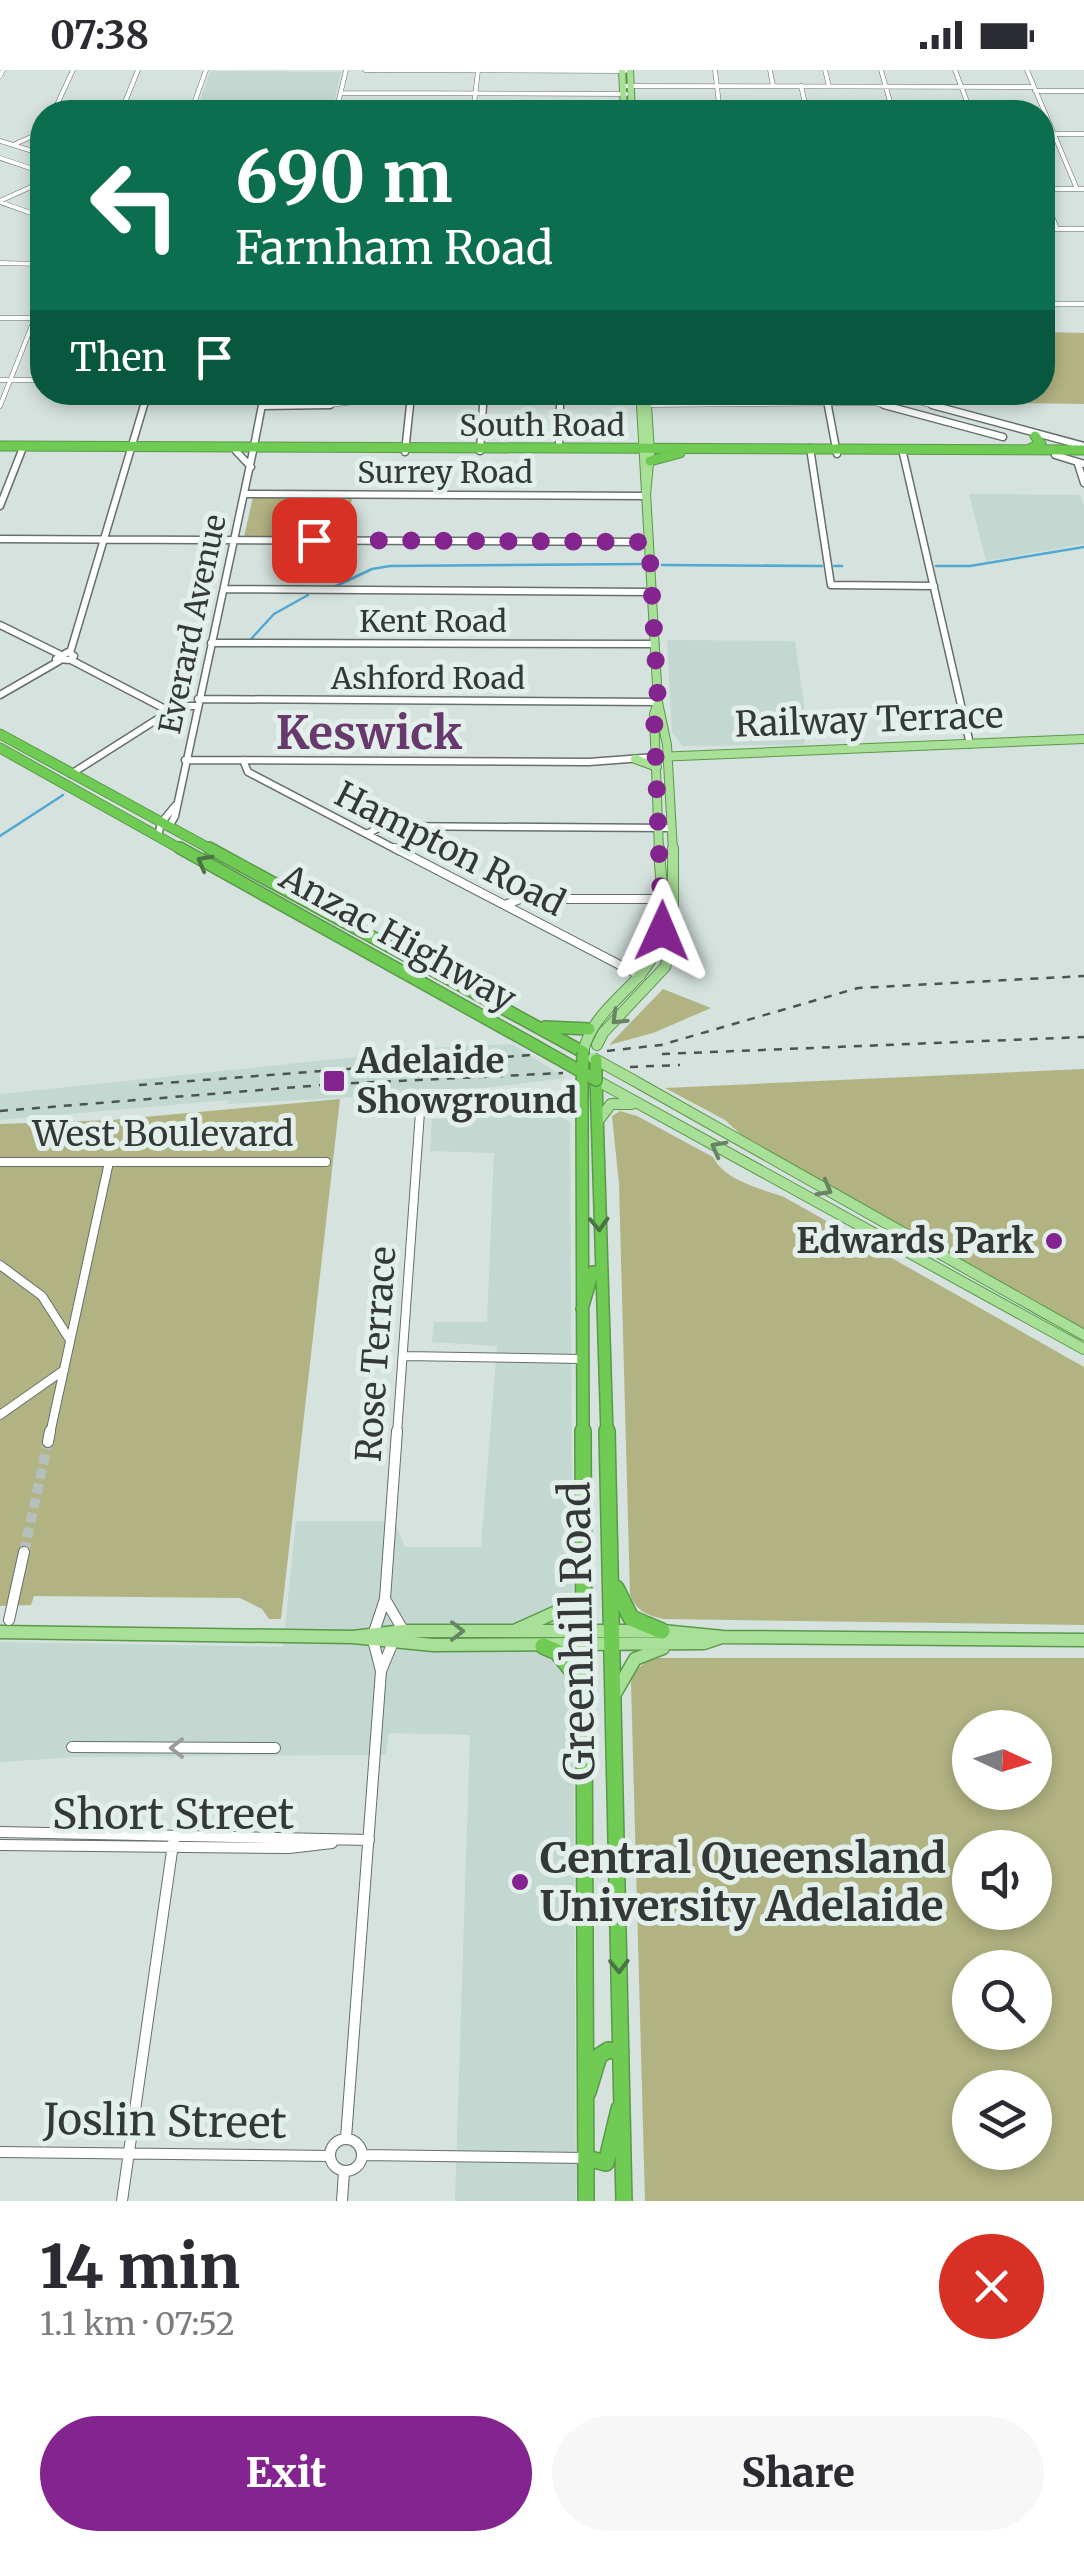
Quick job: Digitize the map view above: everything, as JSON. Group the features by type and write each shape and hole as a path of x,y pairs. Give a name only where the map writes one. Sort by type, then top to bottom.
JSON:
{"highway":[{"path":"998,451 1038,447 1042,443 1035,436"},
{"name":"South Road","path":"0,446 254,449"},
{"name":"South Road","path":"131,449 811,451"},
{"name":"South Road","path":"480,450 1063,454"},
{"name":"South Road","path":"903,451 1063,454"},
{"path":"1063,454 1083,455"},
{"name":"Anzac Highway","path":"0,734 163,829 238,880 582,1072 598,1086"},
{"name":"Anzac Highway","path":"0,748 250,872 570,1045 583,1047"},
{"path":"32,766 44,759"},
{"path":"238,880 250,872"},
{"path":"531,1024 590,1029"},
{"name":"Greenhill Road","path":"583,1047 586,2201"},
{"name":"Greenhill Road","path":"596,1060 615,1694 624,2201"},
{"path":"582,1309 590,1296 590,1277 593,1272 601,1272"},
{"path":"582,1465 597,1464 600,1459 600,1438 606,1420"},
{"path":"611,1570 631,1618 662,1632"},
{"path":"544,1646 557,1652 583,1684"},
{"path":"586,2096 599,2056 608,2050 621,2052"},
{"path":"586,2158 606,2162 622,2100"}],"main road":[{"path":"622,71 627,86"},
{"path":"626,100 630,71"},
{"path":"627,94 629,100"},
{"path":"596,1060 603,1033 665,966 673,942 662,761 654,714 658,702 644,405"},
{"path":"658,702 664,714 666,743 662,761"},
{"name":"Railway Terrace","path":"686,755 1084,739"},
{"path":"666,743 686,755"},
{"path":"635,758 662,761 686,755"},
{"path":"583,1047 590,1029 640,976 659,944 668,899"},
{"path":"640,976 654,980"},
{"name":"Anzac Highway","path":"583,1047 596,1060 1084,1335"},
{"name":"Anzac Highway","path":"598,1086 638,1104 1084,1349"},
{"path":"596,1126 603,1110 611,1104 638,1104"},
{"path":"874,1232 884,1222"},
{"path":"513,1631 530,1622 560,1616 583,1600"},
{"path":"4,1626 353,1637 403,1631 513,1631 583,1639"},
{"path":"373,1637 393,1642 544,1646 662,1632 723,1637 1084,1640"},
{"path":"615,1694 626,1668 635,1659 678,1644 723,1637"},
{"path":"613,1638 678,1644"}],"street":[{"path":"59,100 73,70"},
{"path":"126,100 138,70"},
{"path":"195,100 206,70"},
{"path":"339,100 346,70"},
{"path":"365,70 630,71"},
{"path":"715,70 719,100"},
{"path":"770,70 773,86"},
{"path":"825,70 829,86"},
{"path":"881,70 890,100"},
{"path":"955,70 966,100"},
{"path":"1026,70 1039,100"},
{"path":"475,100 478,71"},
{"path":"627,86 961,86 1084,91"},
{"path":"801,86 805,100"},
{"path":"340,93 627,94"},
{"path":"1055,134 1084,134"},
{"path":"12,145 30,137"},
{"path":"1055,138 1081,189 1055,189"},
{"path":"0,141 30,150"},
{"path":"0,158 30,168"},
{"path":"0,201 30,187"},
{"path":"0,201 30,212"},
{"path":"1055,224 1057,229 1084,229"},
{"path":"0,264 30,264"},
{"path":"1055,304 1084,304"},
{"path":"0,318 30,318"},
{"path":"0,406 30,337"},
{"path":"0,380 30,380"},
{"path":"71,656 144,405"},
{"path":"263,406 278,405"},
{"path":"406,450 410,405"},
{"path":"480,450 485,405"},
{"path":"560,405 560,448"},
{"path":"797,405 843,405"},
{"path":"882,405 1003,436"},
{"path":"936,405 1022,430 1083,455"},
{"name":"Everard Avenue","path":"163,829 175,806 263,406"},
{"path":"828,406 837,451"},
{"path":"1022,430 1083,455"},
{"path":"0,506 25,447"},
{"path":"236,451 251,467"},
{"path":"811,451 831,586 934,586"},
{"path":"903,451 970,744"},
{"path":"1063,454 1083,455"},
{"path":"1083,455 1084,483"},
{"name":"Surrey Road","path":"244,494 646,496"},
{"path":"0,539 649,542"},
{"path":"224,590 652,592"},
{"path":"0,625 59,658"},
{"name":"Kent Road","path":"211,643 654,644"},
{"path":"0,695 59,658 71,656 170,711 71,774"},
{"name":"Ashford Road","path":"170,711 198,703 658,702"},
{"path":"185,760 589,762 635,758"},
{"name":"Hampton Road","path":"243,760 248,772 640,976"},
{"path":"367,834 382,826 665,828"},
{"path":"505,905 520,899 668,899"},
{"name":"Rose Terrace","path":"373,1637 386,1599 420,1112 560,1105 581,1112"},
{"name":"West Boulevard","path":"0,1162 326,1162"},
{"path":"48,1442 109,1162"},
{"path":"0,1265 50,1304 70,1341"},
{"path":"404,1356 582,1359"},
{"path":"0,1416 64,1370"},
{"path":"4,1626 24,1552"},
{"path":"386,1599 403,1631"},
{"path":"346,2138 380,1671 373,1637"},
{"path":"380,1671 393,1642"},
{"path":"72,1747 275,1748"},
{"name":"Short Street","path":"0,1832 290,1848 369,1840"},
{"path":"122,2201 173,1840"},
{"name":"Short Street","path":"0,1845 173,1840"},
{"path":"346,2138 356,2141 362,2155 356,2168 344,2172 334,2167 330,2156 336,2142 346,2138"},
{"name":"Joslin Street","path":"0,2152 330,2156"},
{"path":"362,2155 586,2158"},
{"path":"342,2201 344,2172"}],"shaded area":[{"path":"210,71 341,72 335,100 200,100"},
{"path":"969,494 1080,495 1084,507 1084,544 986,561"},
{"path":"667,640 795,641 809,738 804,738 804,745 683,746 672,733"},
{"path":"512,1044 566,1078 462,1091 229,1104 228,1100 0,1120 0,1094 405,1049"},
{"path":"553,1113 570,1122 576,2201 455,2201 470,1735 389,1733 386,1755 79,1757 0,1762 0,1642 283,1647 296,1521 394,1521 405,1547 481,1547 497,1346 432,1342 434,1322 487,1322 494,1153 430,1151 432,1119"}],"green space":[{"path":"1055,332 1084,333 1084,404 1055,404"},
{"path":"253,497 352,497 347,538 244,537"},
{"path":"663,989 711,1008 653,1033 609,1045"},
{"path":"1084,1069 1084,1330 747,1140 725,1120 665,1088"},
{"name":"Adelaide Showground","path":"340,1099 281,1619 269,1619 262,1609 240,1598 34,1596 31,1605 0,1606 0,1124 111,1120"},
{"path":"620,1111 637,1116 713,1157 734,1178 784,1197 1084,1367 1084,1625 665,1619 639,1609 630,1595 619,1184 612,1116"},
{"path":"653,1658 1084,1658 1084,2201 645,2201 631,1682 636,1669"}],"waterway":[{"path":"936,566 970,566 1084,547"},
{"path":"334,587 372,569 390,566 640,564"},
{"path":"662,565 822,566"},
{"path":"834,566 842,566"},
{"path":"251,639 274,614 308,595"},
{"path":"0,836 63,795"}],"tunnel":[{"path":"24,1552 48,1442"}],"railway":[{"path":"607,1051 661,1045 858,988 1084,976"},
{"path":"662,1054 1084,1037"},
{"path":"139,1085 531,1055"},
{"path":"630,1067 680,1065"},
{"path":"0,1111 335,1084 563,1073"}],"place":[{"name":"Adelaide Showground","path":"334,1081"},
{"name":"Edwards Park","path":"1054,1241"},
{"name":"Central Queensland University Adelaide","path":"520,1882"}],"district":[{"name":"Keswick","path":"369,733"}],"route":[{"path":"314,540 649,542 658,702 654,714 662,931"}]}
